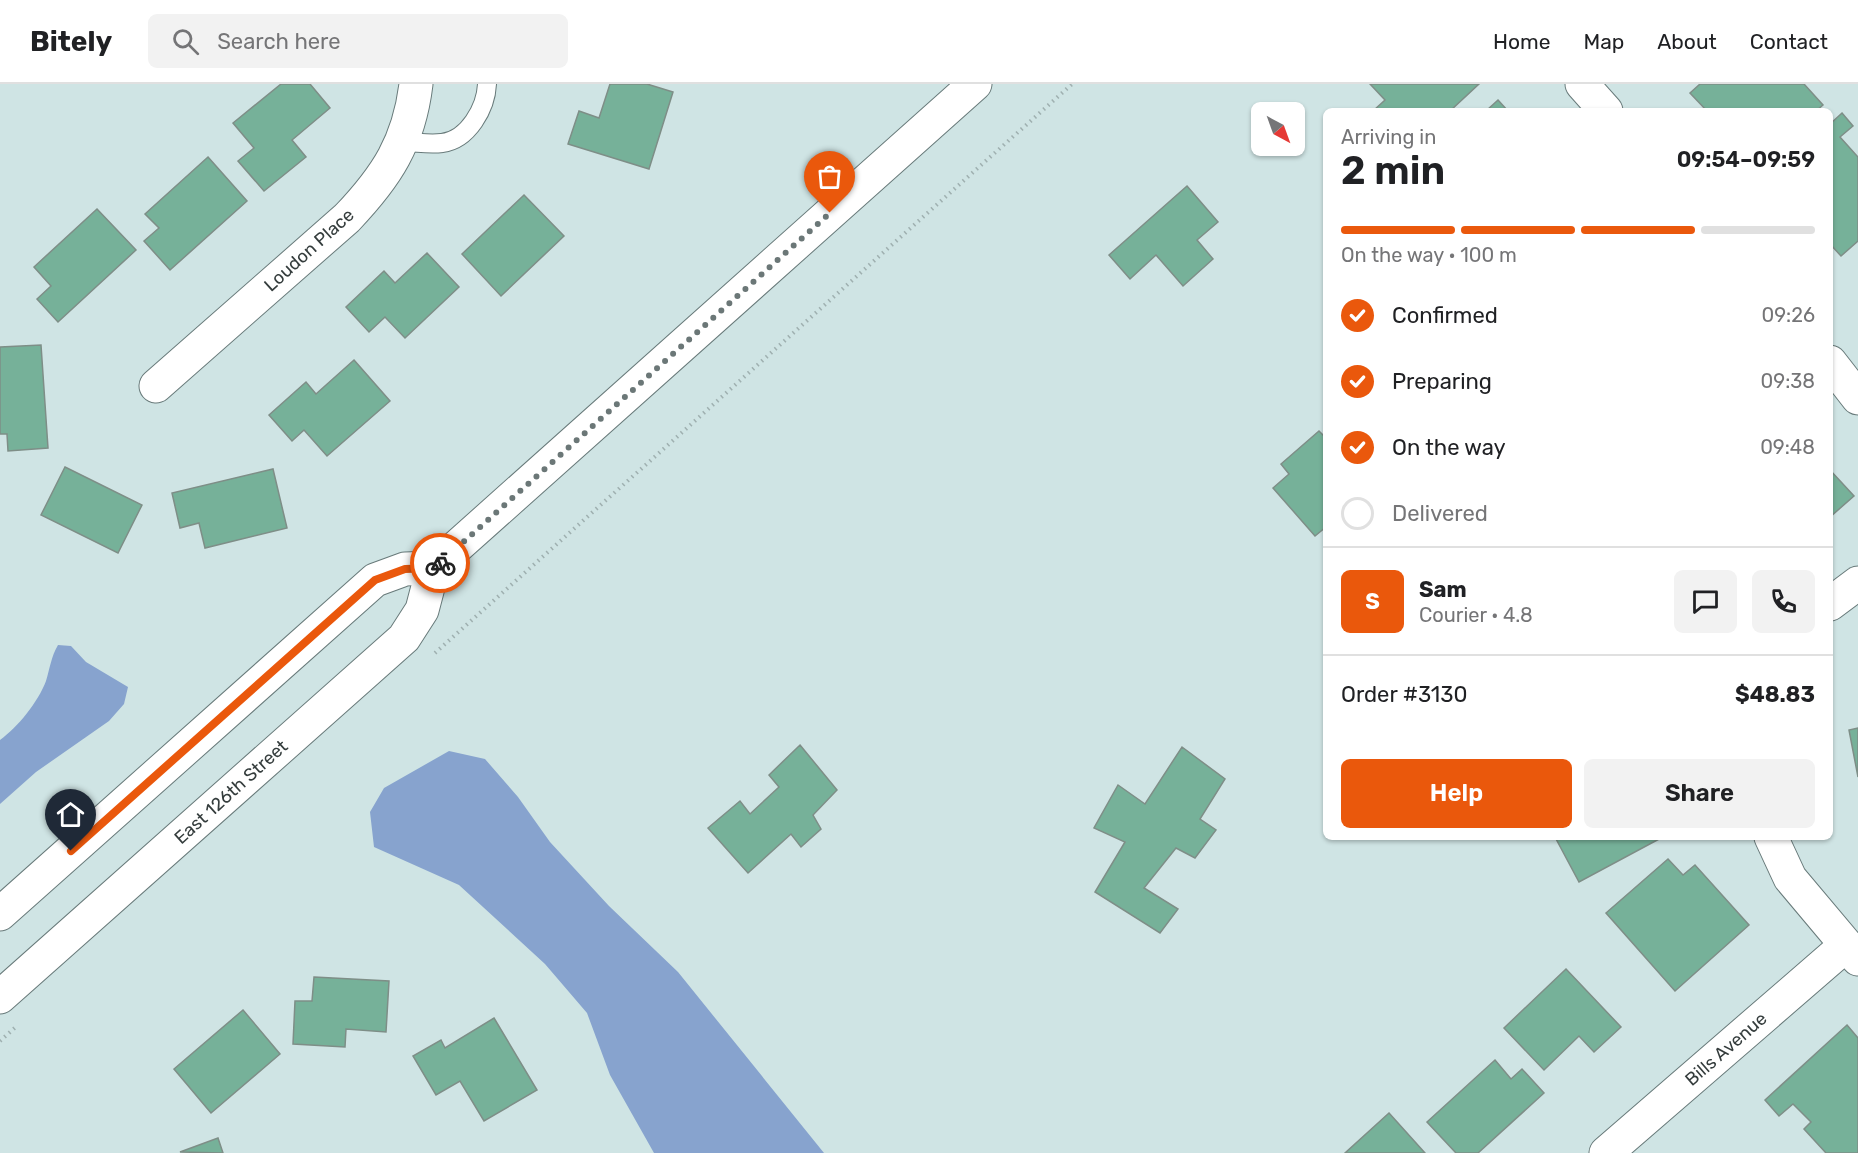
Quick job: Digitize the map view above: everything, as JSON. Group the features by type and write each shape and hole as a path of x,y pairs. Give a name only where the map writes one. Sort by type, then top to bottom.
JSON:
{"main road":[{"name":"Loudon Place","path":"156,386 347,218 369,195 404,142 416,84"},
{"path":"0,914 375,580 405,569 434,568 975,84"},
{"path":"1582,84 1603,108"},
{"path":"1833,366 1858,398"},
{"name":"East 126th Street","path":"0,997 404,638 422,610 434,568"},
{"path":"1833,602 1858,583"},
{"path":"1772,840 1790,878 1852,952"},
{"name":"Bills Avenue","path":"1606,1153 1852,952"}],"lane":[{"path":"404,142 442,143 457,139 478,116 485,100 488,84"}],"path":[{"path":"430,657 1072,84"},
{"path":"0,1041 26,1018"}],"water":[{"path":"58,645 71,646 86,662 128,687 124,704 109,721 36,772 0,804 0,740 20,721 38,697"},
{"path":"449,751 485,759 518,797 550,842 609,906 678,972 824,1153 654,1153 610,1075 587,1013 545,964 459,885 374,847 370,812 384,788"}],"building":[{"path":"281,84 310,84 330,108 292,140 306,157 264,191 238,161 254,148 233,123"},
{"path":"610,84 647,84 673,92 649,169 568,144 579,111 599,118"},
{"path":"1370,84 1479,84 1453,108 1376,108 1385,100"},
{"path":"1700,84 1804,84 1823,105 1820,108 1704,108 1690,93"},
{"path":"1498,100 1505,108 1489,108"},
{"path":"1842,113 1853,126 1840,137 1858,157 1858,241 1841,256 1833,247 1833,121"},
{"path":"208,157 247,201 170,270 144,241 159,228 145,214"},
{"path":"1187,186 1218,222 1197,240 1213,259 1183,286 1156,255 1130,279 1109,255"},
{"path":"524,195 564,236 501,296 462,254"},
{"path":"97,209 136,250 58,322 37,299 51,286 34,267"},
{"path":"427,253 459,287 405,338 385,317 369,332 346,307 384,271 395,283"},
{"path":"41,345 48,448 8,451 7,434 0,434 0,347"},
{"path":"354,360 390,401 327,456 304,430 292,441 269,415 306,382 316,394"},
{"path":"1319,431 1323,435 1323,529 1315,536 1273,488 1289,474 1281,464"},
{"path":"65,467 142,505 118,553 41,515"},
{"path":"273,469 287,528 205,548 199,523 180,528 172,493"},
{"path":"1833,473 1854,496 1833,514"},
{"path":"1858,728 1858,777 1849,730"},
{"path":"800,745 837,790 813,815 821,829 801,847 791,834 748,873 708,828 740,801 750,814 779,787 769,775"},
{"path":"1182,747 1225,779 1200,819 1216,830 1195,858 1176,848 1144,888 1178,909 1160,933 1095,892 1125,842 1094,828 1118,785 1145,804"},
{"path":"1557,840 1657,840 1579,882"},
{"path":"1668,859 1683,875 1695,865 1749,925 1675,991 1606,913"},
{"path":"1566,969 1621,1027 1594,1052 1579,1036 1544,1070 1504,1028"},
{"path":"314,977 389,981 386,1032 346,1029 345,1047 293,1044 295,1001 312,1001"},
{"path":"243,1010 280,1054 211,1113 174,1069"},
{"path":"494,1018 537,1090 484,1121 460,1081 436,1095 413,1056 441,1040 445,1048"},
{"path":"1847,1025 1858,1038 1858,1153 1826,1153 1804,1129 1811,1122 1793,1104 1779,1116 1765,1100"},
{"path":"1495,1060 1511,1079 1522,1069 1544,1093 1478,1153 1456,1153 1427,1122"},
{"path":"1389,1113 1425,1153 1345,1153"},
{"path":"218,1138 223,1153 180,1152"}],"way so far":[{"path":"440,563 830,213"}],"route":[{"path":"71,851 375,580 405,569 434,568 440,563"}]}
